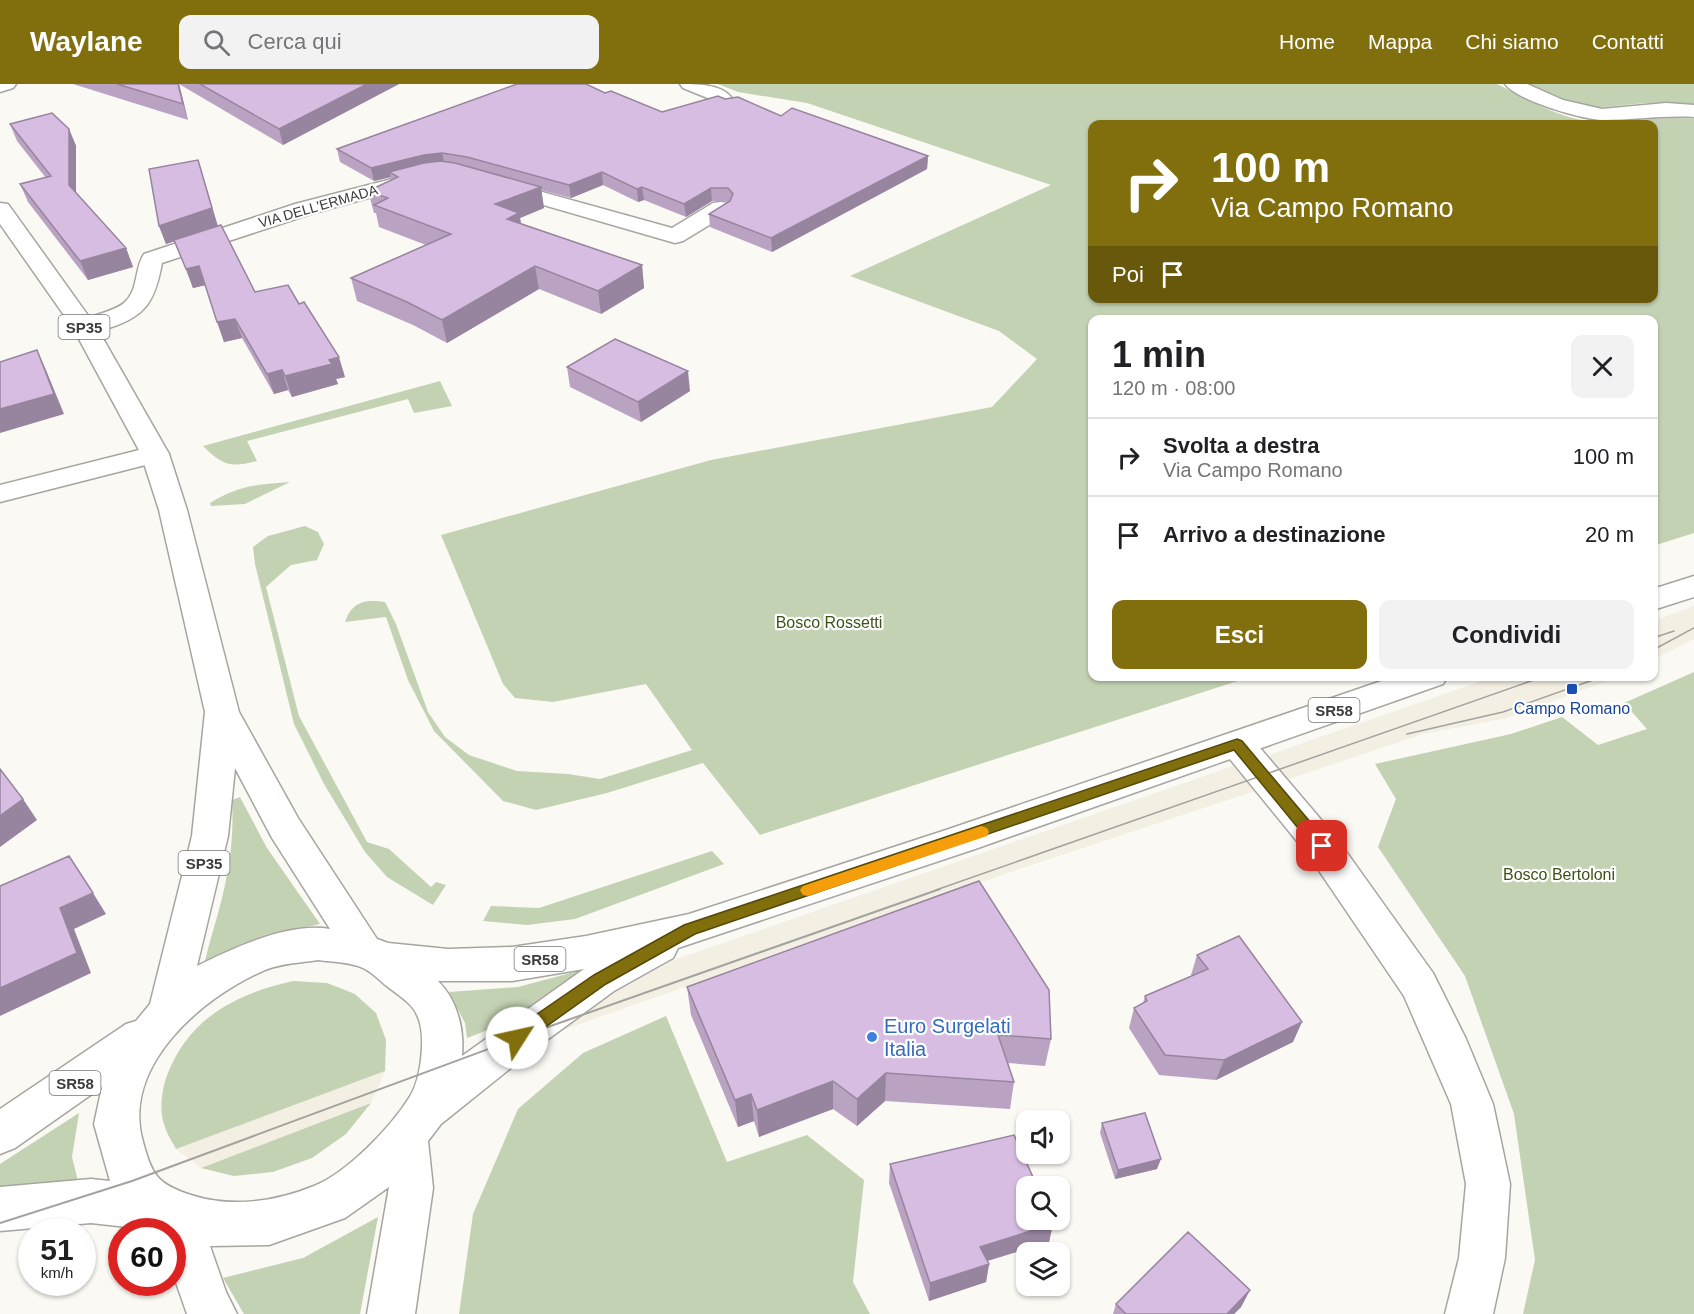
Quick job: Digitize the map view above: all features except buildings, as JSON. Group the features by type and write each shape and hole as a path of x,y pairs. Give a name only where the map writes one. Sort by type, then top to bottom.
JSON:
{"main road":[{"path":"0,86 7,84"},
{"path":"689,84 722,97"},
{"path":"1514,84 1557,104 1602,115 1666,109 1694,111"},
{"name":"VIA DELL'ERMADA","path":"85,328 116,318 134,308 144,293 152,260 303,209 427,176"},
{"path":"483,182 675,236 721,208"},
{"name":"SP35","path":"0,209 85,328 155,454 173,510 222,712 285,828 375,953"},
{"path":"0,494 155,454"},
{"path":"1658,598 1694,586"},
{"name":"SR58","path":"168,1210 132,1181 117,1147 115,1108 127,1068 160,1021 185,994 228,967 274,949 320,942 448,966 512,964 586,952 689,930 1418,681"},
{"name":"SP35","path":"160,1021 184,940 211,833 222,712"},
{"path":"1237,744 1322,846 1419,985 1472,1104 1488,1184 1482,1258 1469,1314"},
{"name":"SR58","path":"0,1209 91,1201 168,1210 211,1224 269,1223 329,1203 382,1166 416,1123 517,1038 600,980 689,930"},
{"name":"SR58","path":"375,953 413,980 435,1007 442,1036 440,1068 416,1123"},
{"name":"SR58","path":"0,1134 160,1021"},
{"path":"391,1314 411,1188 416,1123"},
{"path":"168,1210 207,1305 213,1314"}],"shaded area":[{"path":"1694,606 1694,639 1658,657 1658,619"},
{"path":"1482,681 1607,681 1507,718 1423,734 1286,780 1266,756"},
{"path":"1233,766 1255,791 1011,872 557,1032 611,994 674,960"},
{"path":"385,1071 371,1103 201,1168 176,1149"}],"green space":[{"name":"Bosco Rossetti","path":"718,84 1497,84 1545,108 1583,120 1088,120 1088,303 1658,303 1658,120 1638,120 1694,119 1694,533 1658,544 1658,315 1088,315 1088,681 1238,681 760,835 703,763 607,793 536,810 503,801 434,731 408,680 386,617 345,622 355,606 371,601 385,602 396,624 428,712 445,737 469,755 517,771 568,774 600,779 692,750 646,684 553,702 515,698 503,684 441,535 711,460 992,407 1037,359 999,331 850,276 1051,185 807,103 738,92"},
{"path":"1527,84 1694,84 1694,107 1645,103 1596,108 1562,100"},
{"path":"440,381 452,406 414,413 408,399 247,441 257,461 240,464 227,463 221,461 203,446"},
{"path":"290,482 245,504 211,506 210,503 248,487"},
{"path":"305,526 318,532 324,544 317,560 291,565 266,587 299,716 367,842 389,849 431,887 436,882 446,885 433,905 387,877 365,852 324,784 294,724 255,564 253,547 268,536"},
{"name":"Bosco Bertoloni","path":"1694,672 1694,1314 1523,1314 1535,1260 1514,1114 1465,976 1378,847 1396,799 1375,764 1511,734 1562,717 1598,745 1647,729 1624,703"},
{"path":"240,797 267,848 320,924 262,938 205,961 227,874 232,837 232,800"},
{"path":"712,851 724,864 575,919 527,925 483,921 491,906 539,908"},
{"path":"612,962 526,1015 467,1038 465,1023 449,992 518,987"},
{"path":"293,981 327,983 355,994 376,1013 386,1040 385,1071 176,1149 165,1127 162,1113 163,1089 175,1057 200,1025 216,1012 252,993"},
{"path":"666,1016 727,1162 807,1135 864,1180 853,1282 870,1314 459,1314 473,1214 518,1109 583,1053"},
{"path":"371,1103 346,1134 312,1158 273,1172 234,1176 201,1168"},
{"path":"79,1113 72,1157 78,1181 0,1194 0,1164"},
{"path":"378,1217 360,1314 244,1314 223,1278 303,1258"}],"tram line":[{"path":"1658,647 1694,628"},
{"path":"1658,636 1674,631"},
{"path":"936,890 1531,681"},
{"path":"1407,734 1503,712 1590,681"},
{"path":"0,1223 132,1181 545,1028 940,889"}],"slow traffic":[{"path":"808,890 981,832"}],"place":[{"name":"Campo Romano","path":"1572,689"},
{"name":"Euro Surgelati Italia","path":"872,1037"}],"route":[{"path":"517,1038 600,980 689,930 1237,744 1322,846"}]}
